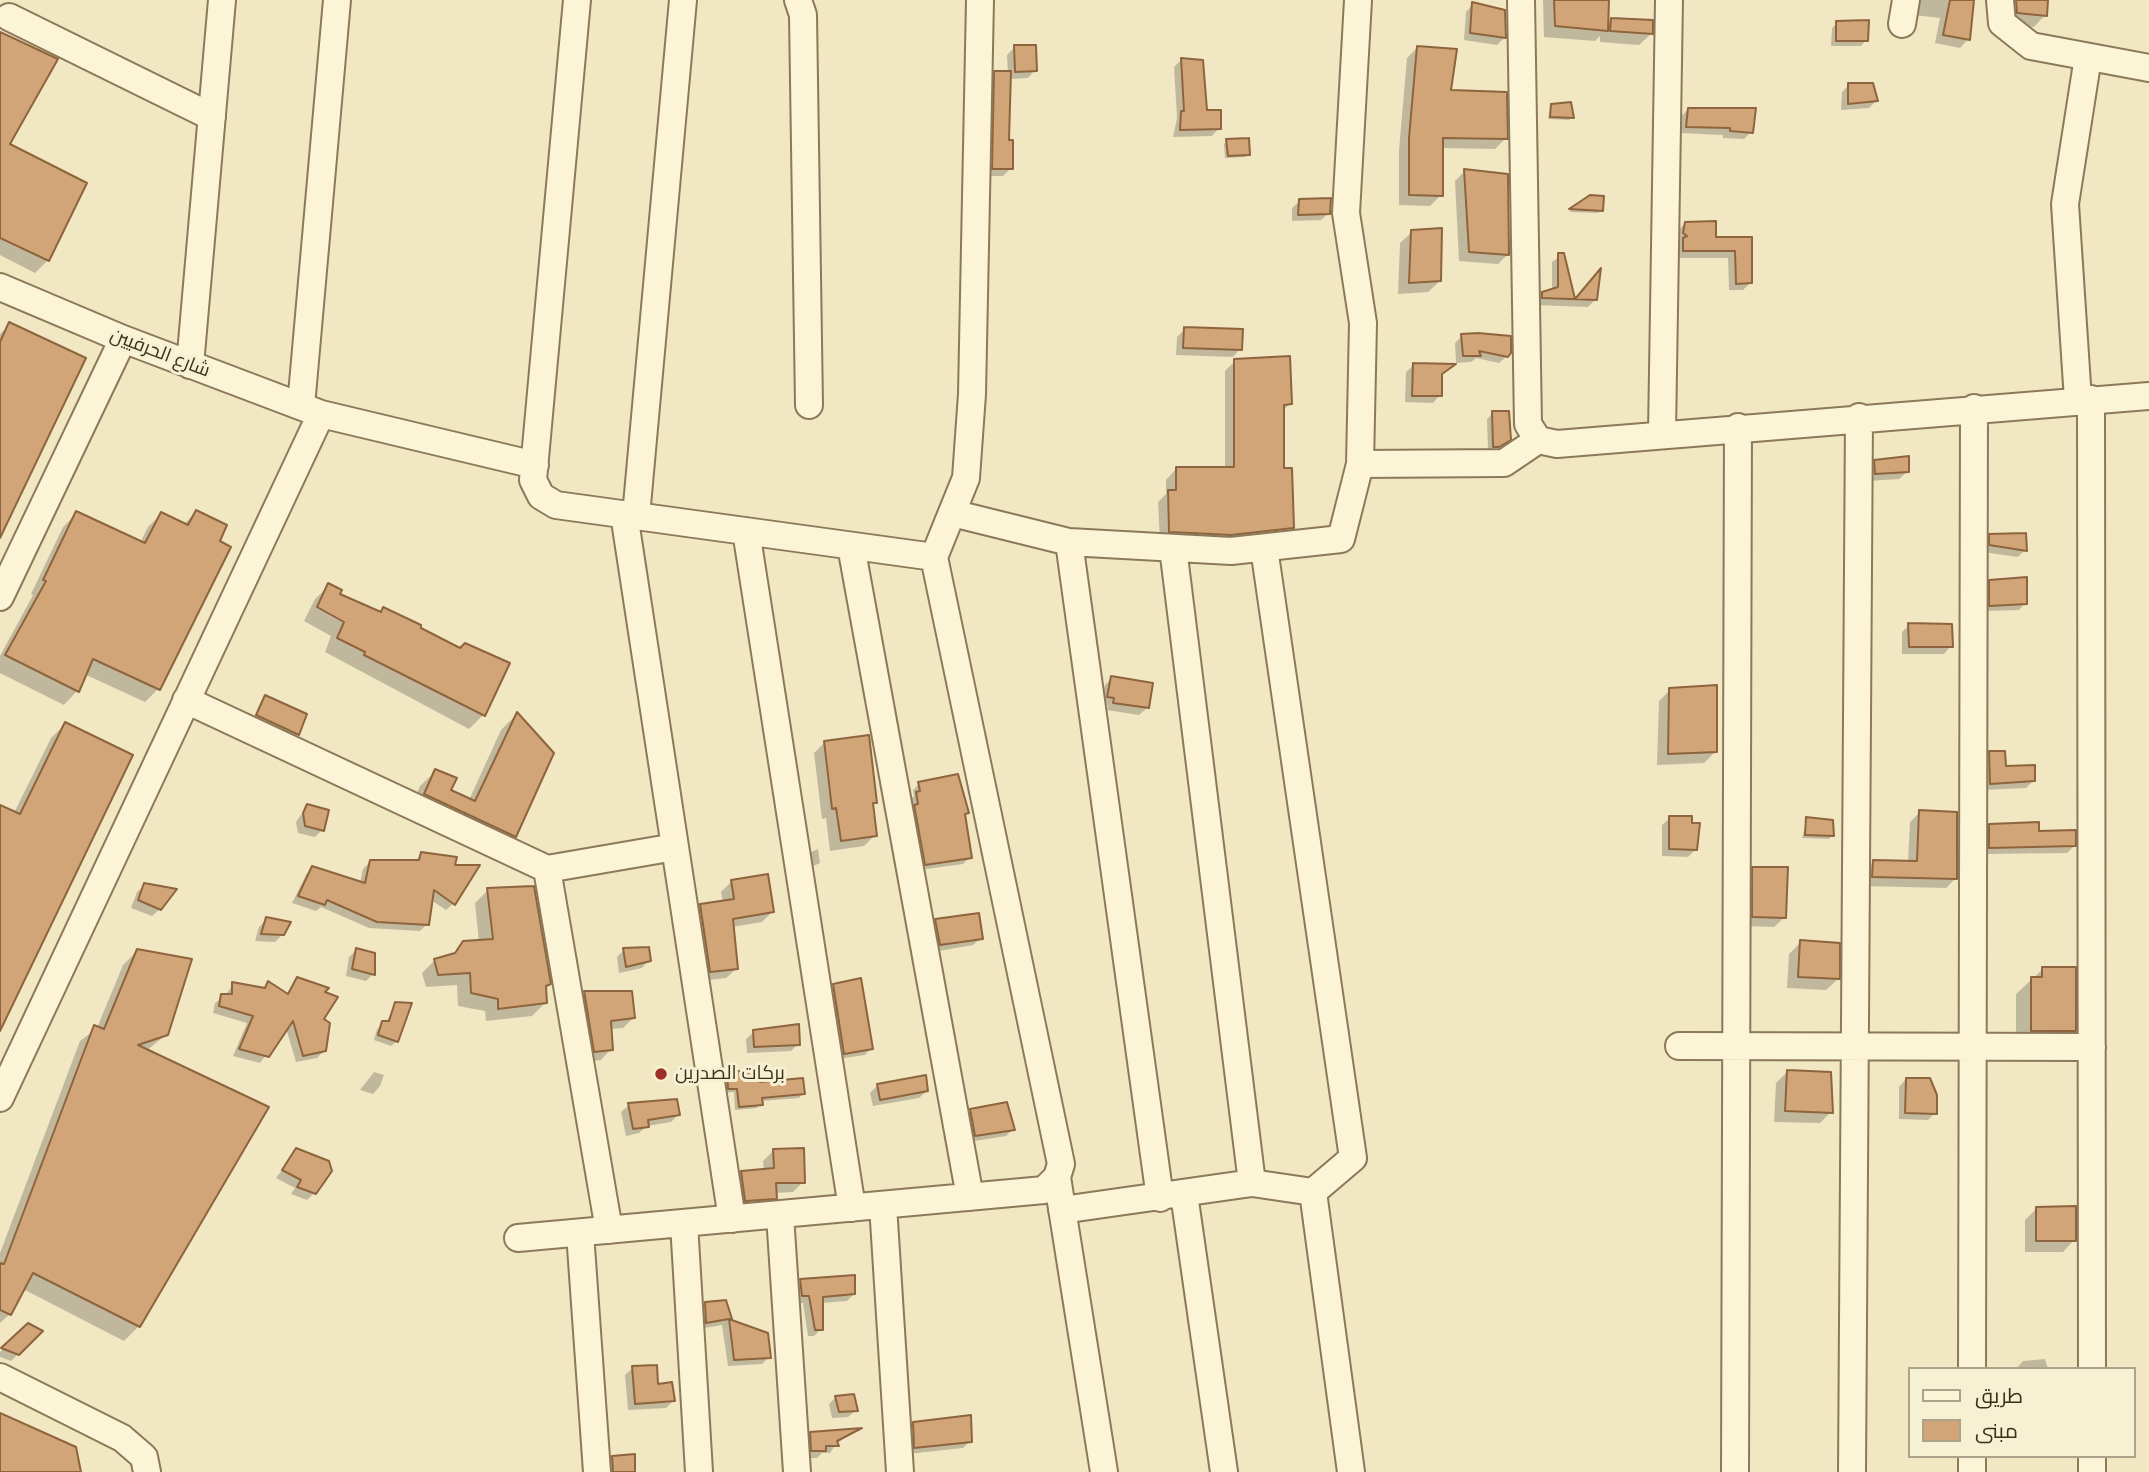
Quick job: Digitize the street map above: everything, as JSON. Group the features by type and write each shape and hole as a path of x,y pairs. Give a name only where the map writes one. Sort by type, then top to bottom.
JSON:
{"street":[{"path":"190,365 222,0"},
{"path":"0,1097 186,700 311,410 337,0"},
{"path":"577,0 533,480 541,496 555,505 934,557"},
{"path":"683,0 630,515 675,847 732,1219"},
{"path":"798,0 803,15 809,405"},
{"path":"980,0 972,394 966,478 934,557 1061,1164 1057,1177 1104,1472"},
{"path":"952,513 1069,542 1231,551 1341,539 1360,464 1363,323 1346,213 1358,0"},
{"path":"1521,0 1528,424 1538,440"},
{"path":"1662,433 1669,0"},
{"path":"2000,0 2003,23 2031,46 2149,68"},
{"path":"9,17 212,117"},
{"path":"2088,57 2066,204 2085,400 2092,1047 2092,1367"},
{"name":"شارع الحرفيين","path":"0,287 123,340 311,410 535,465"},
{"path":"0,597 123,340"},
{"path":"1360,464 1504,463 1538,440 1557,443 2149,396"},
{"path":"1972,1367 1974,408"},
{"path":"1852,1472 1859,417"},
{"path":"1735,1472 1738,427"},
{"path":"746,531 852,1208"},
{"path":"1069,542 1172,1196 1224,1472"},
{"path":"851,546 970,1197"},
{"path":"1173,548 1252,1183"},
{"path":"1062,1210 1252,1183 1313,1192 1353,1158 1264,548"},
{"path":"186,700 547,869 675,847"},
{"path":"547,869 609,1230"},
{"path":"1679,1046 2092,1047"},
{"path":"518,1238 1044,1190 1057,1177"},
{"path":"1313,1192 1351,1472"},
{"path":"883,1205 900,1472"},
{"path":"780,1214 797,1472"},
{"path":"684,1223 699,1472"},
{"path":"580,1233 597,1472"},
{"path":"0,1377 122,1438 144,1457 147,1472"}],"building":[{"path":"1554,0 1609,0 1608,31 1555,26"},
{"path":"1950,0 1974,0 1970,40 1943,35"},
{"path":"2016,0 2048,0 2047,16 2017,13"},
{"path":"1472,2 1505,10 1506,38 1470,33"},
{"path":"1611,18 1653,20 1653,34 1610,31"},
{"path":"1869,20 1868,41 1836,41 1836,21"},
{"path":"0,32 58,59 10,144 87,183 49,261 0,238"},
{"path":"1014,45 1036,45 1037,71 1015,72"},
{"path":"1417,46 1457,49 1451,90 1507,92 1508,139 1443,138 1443,196 1409,195 1409,138"},
{"path":"1181,58 1203,60 1207,110 1221,110 1221,129 1180,130 1181,111 1184,111"},
{"path":"994,71 1011,71 1009,140 1013,140 1013,169 992,169"},
{"path":"1848,83 1873,83 1878,101 1848,104"},
{"path":"1571,102 1574,118 1550,117 1551,104"},
{"path":"1688,108 1756,108 1753,133 1730,131 1730,128 1686,127"},
{"path":"1249,138 1250,155 1228,156 1226,139"},
{"path":"1464,169 1508,174 1509,255 1469,252"},
{"path":"1590,195 1604,196 1603,211 1569,209"},
{"path":"1331,198 1330,214 1298,215 1299,199"},
{"path":"1716,221 1716,237 1752,237 1752,283 1736,284 1735,251 1683,251 1683,238 1687,236 1683,233 1685,222"},
{"path":"1442,228 1441,281 1409,283 1411,230"},
{"path":"1558,253 1564,253 1575,299 1601,268 1597,300 1542,298 1542,292 1558,287"},
{"path":"9,322 86,358 0,538 0,342"},
{"path":"1184,327 1243,329 1242,350 1183,348"},
{"path":"1461,334 1511,336 1511,353 1508,357 1479,351 1481,356 1463,356"},
{"path":"1290,356 1292,404 1284,405 1284,468 1292,468 1294,528 1231,535 1169,532 1168,490 1176,490 1176,467 1234,467 1234,359"},
{"path":"1413,363 1456,364 1442,374 1442,396 1412,396"},
{"path":"1492,411 1509,411 1511,440 1499,447 1493,447"},
{"path":"1909,456 1909,472 1875,474 1874,460"},
{"path":"196,510 227,525 220,541 231,547 160,690 93,659 79,692 5,655 46,581 43,580 76,511 145,543 161,512 188,525"},
{"path":"2026,533 2027,551 1989,545 1989,534"},
{"path":"2027,577 2027,604 1989,606 1989,580"},
{"path":"328,583 342,590 340,594 381,612 383,607 460,648 465,643 510,663 485,716 364,655 365,652 337,638 344,622 317,607"},
{"path":"1908,623 1952,624 1953,647 1909,647"},
{"path":"1111,676 1153,683 1149,708 1113,703 1114,698 1107,697"},
{"path":"1717,685 1717,752 1668,754 1669,688"},
{"path":"265,695 307,714 299,735 256,715"},
{"path":"517,712 554,753 516,837 424,794 435,769 457,778 451,790 475,801"},
{"path":"65,722 133,755 0,1031 0,805 20,814"},
{"path":"869,735 877,803 873,803 877,836 841,841 836,808 832,809 824,741"},
{"path":"1989,751 2005,751 2006,766 2035,765 2035,781 1990,784"},
{"path":"958,774 969,813 965,814 972,858 925,865 914,805 918,804 918,782"},
{"path":"307,804 329,810 324,831 305,826 303,813"},
{"path":"1919,810 1957,812 1957,879 1872,877 1873,860 1917,861"},
{"path":"1669,816 1692,816 1692,823 1700,823 1697,850 1669,849"},
{"path":"1806,817 1833,820 1834,836 1805,835"},
{"path":"2039,822 2039,831 2076,830 2076,846 1989,848 1989,824"},
{"path":"421,852 457,857 455,865 480,865 455,905 434,890 429,925 377,922 327,900 325,905 298,896 312,866 365,883 370,860 419,860"},
{"path":"1752,867 1788,867 1786,918 1752,917"},
{"path":"768,874 774,912 733,919 738,969 710,972 700,904 734,899 731,880"},
{"path":"144,883 177,889 161,910 138,900"},
{"path":"534,886 551,984 546,986 547,1003 498,1009 498,999 471,993 470,973 438,975 434,959 455,953 463,941 493,939 487,888"},
{"path":"979,913 983,939 940,945 935,919"},
{"path":"266,917 291,922 284,935 261,934"},
{"path":"1800,940 1840,943 1840,979 1798,977"},
{"path":"649,947 651,961 626,967 623,948"},
{"path":"356,948 375,953 375,975 352,969"},
{"path":"137,949 192,959 168,1035 138,1045 269,1107 140,1327 33,1273 11,1315 0,1310 0,1263 4,1264 94,1025 104,1029"},
{"path":"2042,967 2076,967 2076,1031 2031,1031 2031,977 2042,977"},
{"path":"297,977 329,988 325,992 338,997 324,1019 330,1023 326,1051 303,1056 293,1021 269,1057 239,1049 253,1016 219,1006 221,994 232,994 232,982 265,988 268,981 288,994"},
{"path":"861,978 873,1049 844,1054 833,984"},
{"path":"584,991 632,991 635,1018 611,1021 613,1050 594,1052"},
{"path":"395,1002 412,1003 398,1042 378,1035 382,1021 389,1021"},
{"path":"799,1024 800,1045 754,1047 753,1030"},
{"path":"758,1068 760,1082 803,1078 805,1094 762,1098 763,1105 739,1107 737,1089 728,1089 727,1073"},
{"path":"1787,1070 1831,1072 1833,1113 1785,1111"},
{"path":"926,1075 928,1091 880,1100 877,1084"},
{"path":"1906,1078 1930,1078 1937,1095 1937,1114 1905,1113"},
{"path":"677,1099 680,1115 648,1120 649,1127 633,1129 628,1103"},
{"path":"1007,1102 1015,1130 975,1136 970,1109"},
{"path":"296,1148 329,1161 332,1171 316,1194 297,1187 301,1180 282,1170"},
{"path":"804,1148 805,1183 776,1183 777,1199 745,1201 741,1171 774,1168 773,1149"},
{"path":"2076,1206 2076,1241 2036,1241 2036,1207"},
{"path":"855,1275 855,1294 823,1297 823,1330 815,1330 809,1296 802,1296 800,1279"},
{"path":"726,1300 732,1319 706,1323 705,1302"},
{"path":"729,1319 768,1333 771,1358 734,1360"},
{"path":"28,1323 43,1331 19,1355 1,1348"},
{"path":"657,1365 658,1384 672,1382 675,1401 635,1404 632,1366"},
{"path":"854,1394 858,1411 839,1412 835,1396"},
{"path":"0,1413 76,1447 81,1472 0,1472"},
{"path":"971,1415 972,1442 914,1448 913,1422"},
{"path":"862,1428 837,1441 839,1446 826,1446 826,1451 811,1451 810,1432"},
{"path":"635,1454 635,1472 613,1472 612,1456"}],"place":[{"name":"بركات الصدرين","path":"661,1074"}]}
